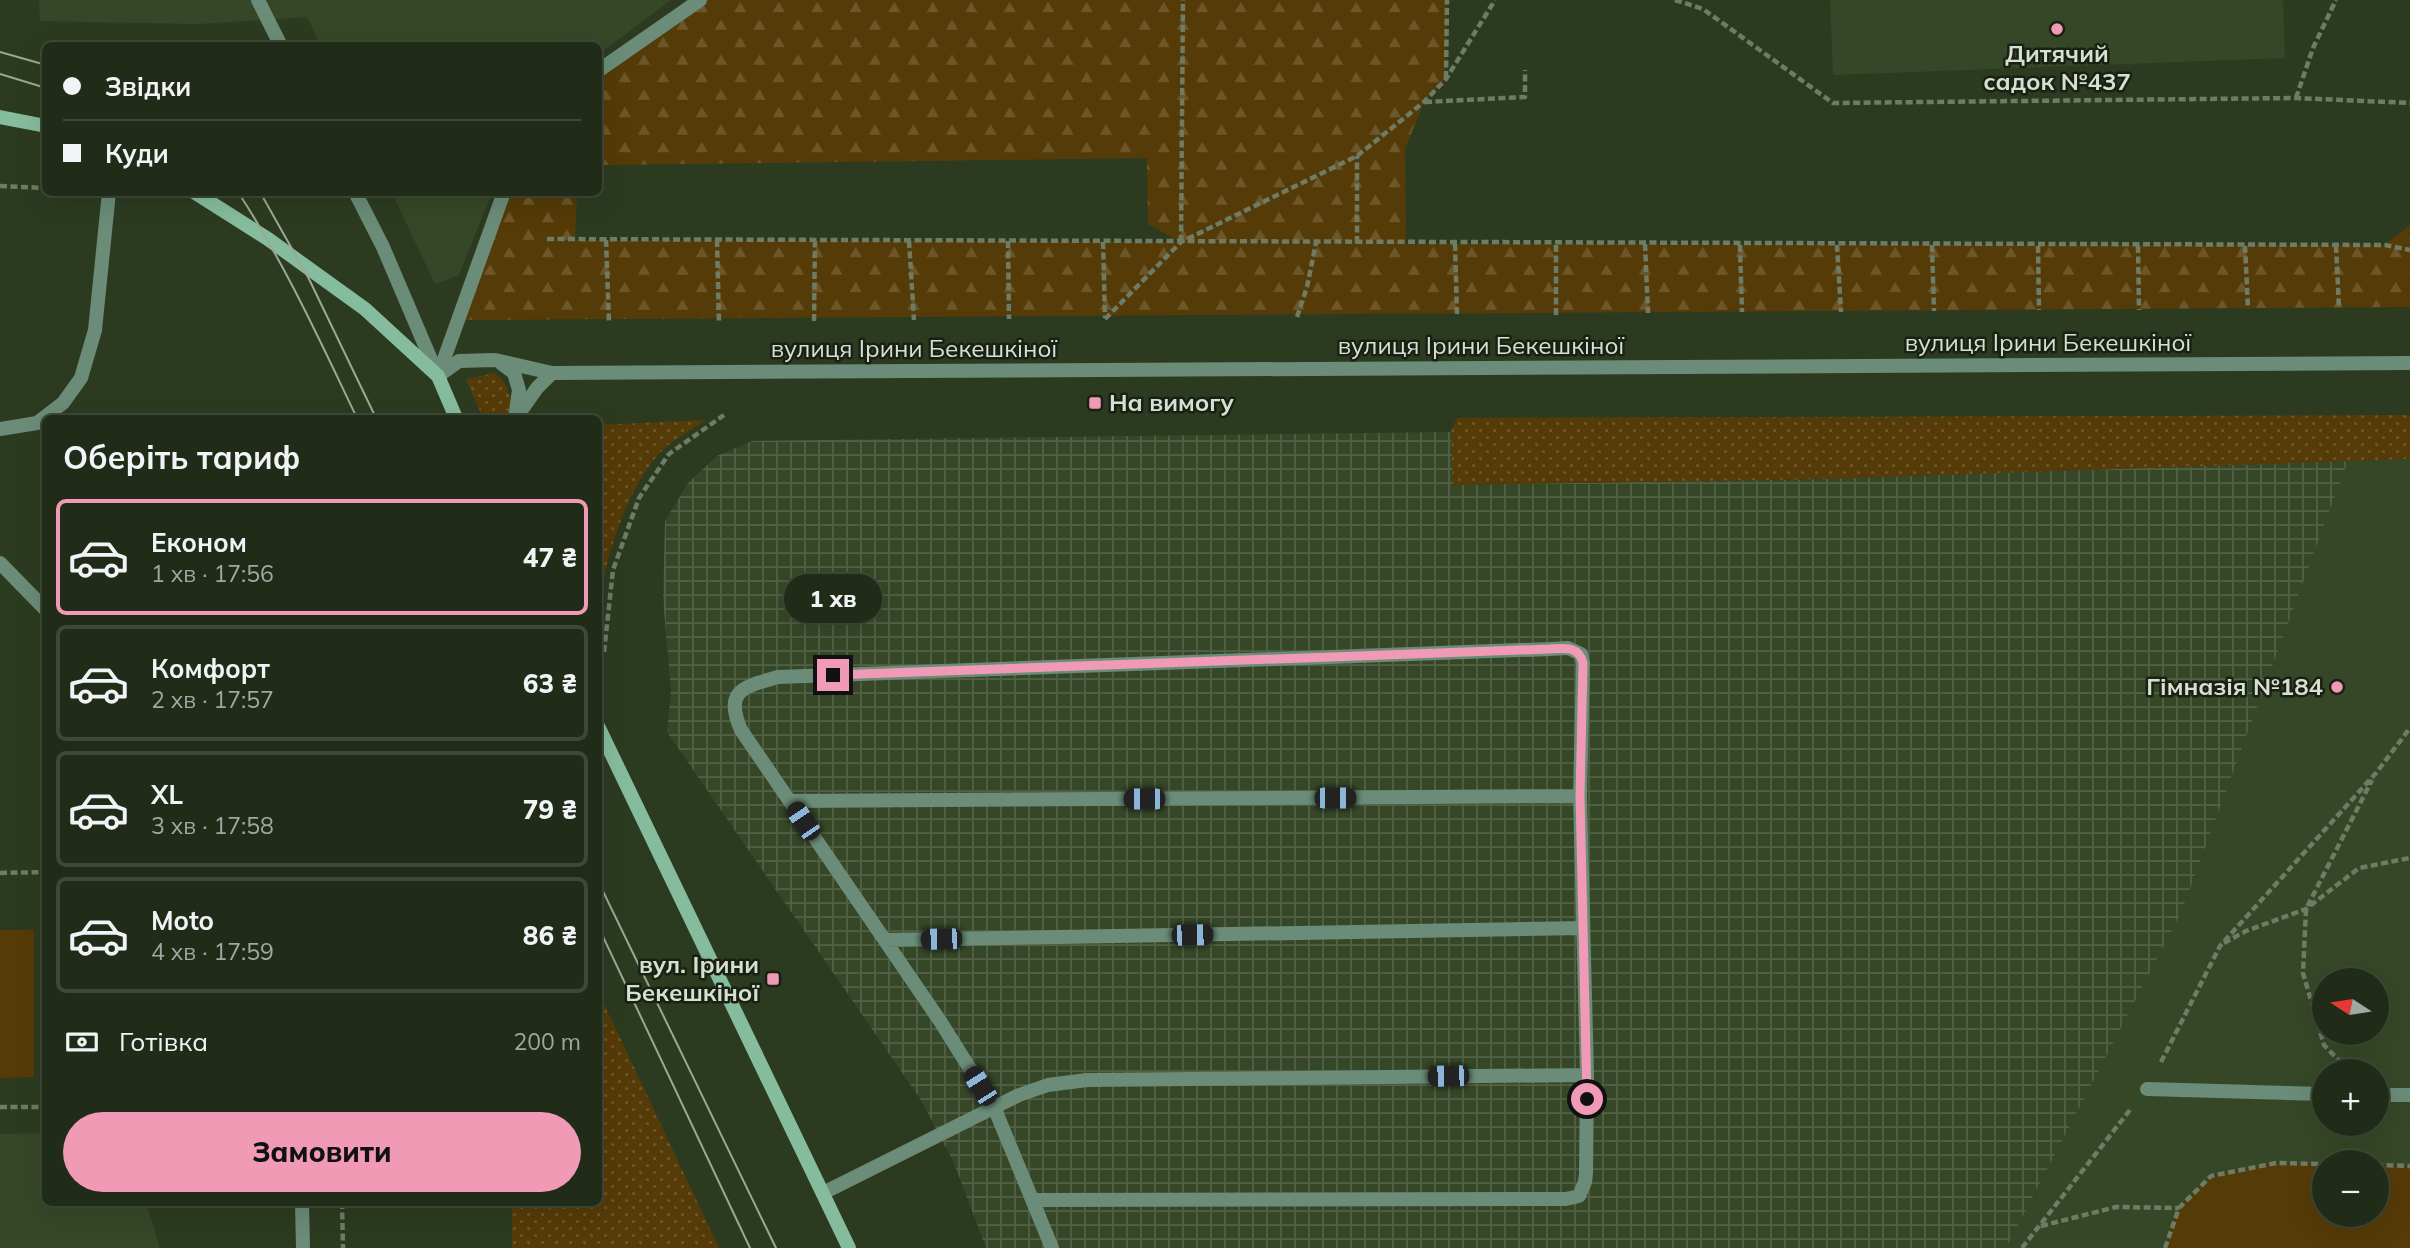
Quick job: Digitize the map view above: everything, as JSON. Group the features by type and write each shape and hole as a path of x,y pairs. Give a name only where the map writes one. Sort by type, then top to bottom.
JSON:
{"street":[{"path":"258,0 279,42"},
{"path":"602,68 700,0"},
{"path":"0,117 42,125"},
{"path":"47,415 63,403 81,378 95,330 109,196"},
{"path":"200,196 278,246 365,309 438,376"},
{"path":"357,196 383,247 455,415"},
{"path":"438,376 503,196"},
{"path":"495,360 514,373 519,390 515,415"},
{"name":"вулиця Ірини Бекешкіної","path":"438,376 459,361 495,360 552,373 2410,363"},
{"path":"517,415 552,373"},
{"path":"0,429 37,423 42,419"},
{"path":"0,563 42,606"},
{"path":"1033,1200 1566,1199 1579,1196 1585,1182 1587,1075 1580,796 1581,654 1568,648 778,677 741,691 735,698 734,713 741,730 940,1021 993,1107 1052,1248"},
{"path":"602,734 849,1248"},
{"path":"790,801 1580,796"},
{"path":"885,940 1583,928"},
{"path":"823,1193 993,1107 1048,1085 1087,1080 1587,1075"},
{"path":"2147,1089 2312,1094"},
{"path":"2389,1095 2410,1095"},
{"path":"302,1206 303,1248"}],"path":[{"path":"1181,242 1183,0"},
{"path":"1446,79 1447,0"},
{"path":"1102,242 1105,319 1181,242 1357,156 1424,102 1446,79 1495,0"},
{"path":"1675,0 1703,9 1833,103 2296,98 2410,103"},
{"path":"2296,98 2313,48 2336,0"},
{"path":"1424,102 1525,97 1525,70"},
{"path":"1357,156 1357,243"},
{"path":"0,186 42,188"},
{"path":"547,239 1932,246 2385,245 2410,250"},
{"path":"606,240 609,323"},
{"path":"717,240 719,323"},
{"path":"814,321 815,241"},
{"path":"909,241 914,320"},
{"path":"1008,242 1009,320"},
{"path":"1297,317 1307,287 1316,243"},
{"path":"1455,244 1457,316"},
{"path":"1556,244 1556,315"},
{"path":"1645,244 1648,313"},
{"path":"1740,245 1742,312"},
{"path":"1837,245 1841,312"},
{"path":"1932,246 1934,311"},
{"path":"2038,246 2039,310"},
{"path":"2138,246 2139,310"},
{"path":"2245,246 2248,309"},
{"path":"2336,246 2339,308"},
{"path":"604,652 613,570 639,498 669,454 724,415"},
{"path":"2022,1248 2147,1089 2220,946 2376,773 2410,728"},
{"path":"2337,1059 2323,1045 2303,973 2306,909 2376,773"},
{"path":"2220,946 2246,931 2306,909 2359,868 2410,858"},
{"path":"0,873 42,872"},
{"path":"0,1107 42,1107"},
{"path":"2165,1248 2179,1208 2211,1176 2276,1163 2312,1164"},
{"path":"2389,1165 2410,1166"},
{"path":"342,1206 343,1248"},
{"path":"2040,1226 2116,1207 2179,1208"}],"shaded area":[{"path":"39,0 671,0 602,52 602,42 320,42 307,17 198,24 40,21"},
{"name":"Дитячий садок №437","path":"1830,0 2283,0 2285,58 1833,75"},
{"path":"393,196 491,196 459,275 435,284"},
{"path":"1451,432 1454,485 1822,479 2348,461 2181,913 2006,1248 986,1248 954,1163 921,1100 667,732 671,690 663,598 665,521 688,483 717,456 752,441"},
{"name":"Гімназія №184","path":"2410,459 2410,1248 2006,1248 2181,913 2348,461"},
{"path":"42,1133 42,1206 147,1206 160,1248 0,1248 0,1134"}],"green space":[{"path":"700,0 1447,0 1446,79 1424,102 1405,149 1406,244 2384,245 2410,225 2410,307 459,320 503,196 577,196 575,240 1180,242 1148,224 1147,158 602,165 602,69"},
{"path":"495,373 500,377 509,393 509,415 482,415 466,379"},
{"path":"2410,415 2410,459 1822,479 1453,485 1451,432 1457,418"},
{"path":"706,420 666,447 640,480 613,542 602,589 602,425"},
{"path":"0,930 34,930 34,1077 0,1078"},
{"path":"602,999 719,1248 512,1248 512,1206 602,1206"},
{"path":"2276,1163 2312,1164 2312,1227 2389,1227 2389,1165 2410,1166 2410,1248 2165,1248 2179,1208 2211,1176"}],"tram line":[{"path":"0,52 42,64"},
{"path":"0,74 42,87"},
{"path":"241,196 287,275 356,415"},
{"path":"262,196 309,279 375,415"},
{"path":"602,889 776,1248"},
{"path":"602,934 750,1248"}],"place":[{"name":"Дитячий садок №437","path":"2057,29"},
{"name":"На вимогу","path":"1095,403"},
{"name":"Гімназія №184","path":"2337,687"},
{"name":"вул. Ірини Бекешкіної","path":"773,979"}],"route":[{"path":"833,675 1568,648 1577,650 1583,663 1580,796 1587,1099"}]}
